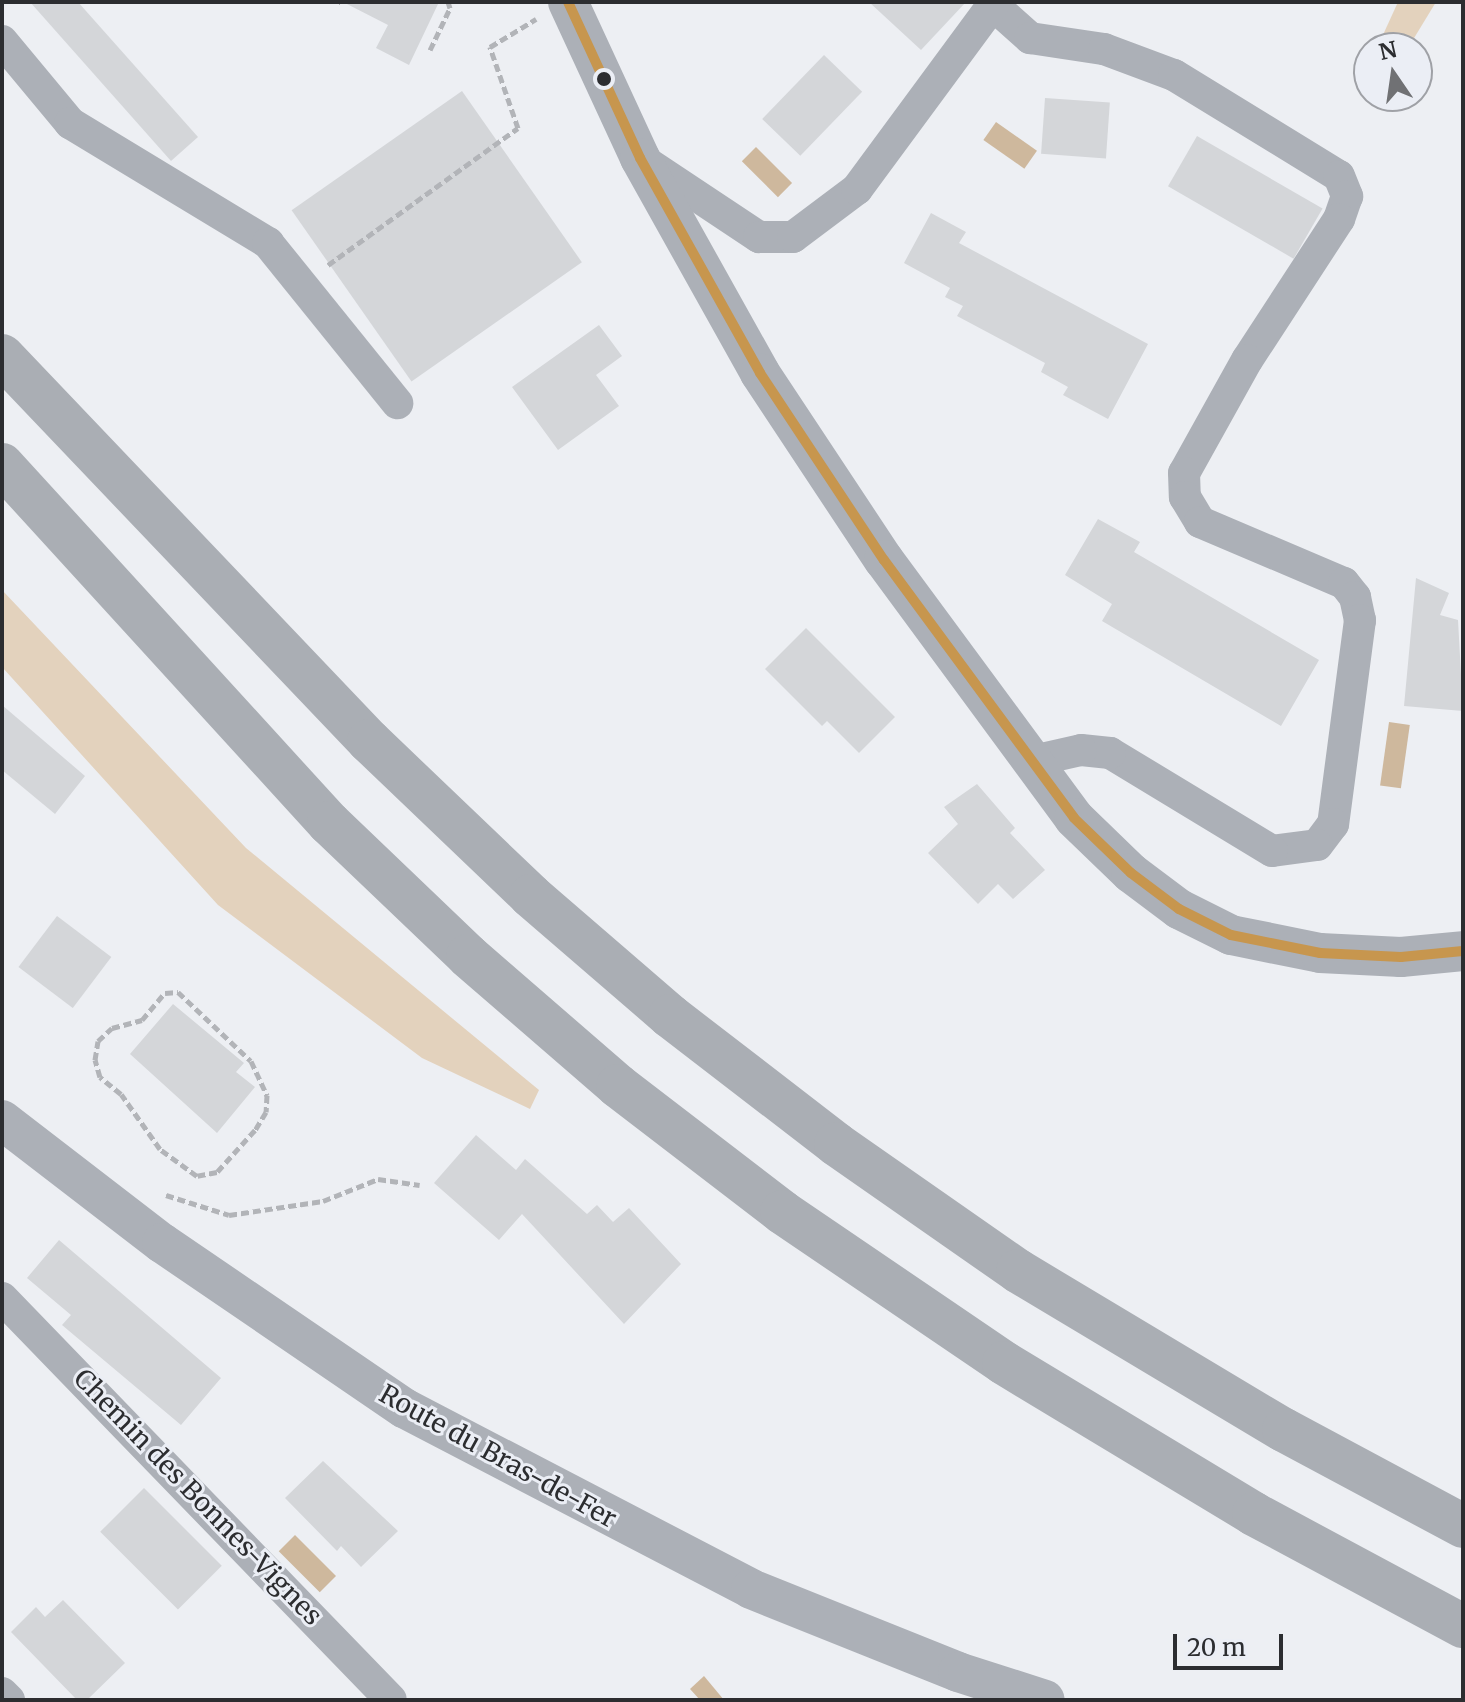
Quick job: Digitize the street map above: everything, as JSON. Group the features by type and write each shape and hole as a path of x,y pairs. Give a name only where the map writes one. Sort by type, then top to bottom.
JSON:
{"highway":[{"path":"2,337 75,430"},
{"path":"2,356 445,816 596,954 742,1073 926,1209 1110,1330 1463,1526"},
{"path":"2,465 329,823"},
{"path":"2,508 468,956 618,1086 861,1268 1114,1432 1463,1626"}],"street":[{"path":"640,158 759,237 793,237 857,189 994,3 1030,38 1104,49 1174,75 1339,176 1347,196 1339,219 1247,360 1184,473 1185,497 1200,522 1344,583 1355,597 1360,620 1333,824 1317,845 1272,851 1110,753 1081,750 1032,761"},
{"path":"558,7 760,373 884,560 1074,818 1131,873 1179,909 1231,935 1320,953 1401,957 1463,951"},
{"path":"2,41 70,123 268,243 397,403"},
{"name":"Route du Bras-de-Fer","path":"2,1120 162,1243 404,1408 751,1589 958,1672 1045,1700"},
{"name":"Chemin des Bonnes-Vignes","path":"2,1298 391,1700"},
{"path":"2,1693 9,1700"}],"path":[{"path":"430,50 450,8 448,2"},
{"path":"300,283 518,128 490,47 558,7"},
{"path":"178,992 251,1061 267,1095 266,1112 255,1130 217,1172 197,1176 150,1138 121,1094 100,1077 95,1060 98,1041 112,1028 142,1020 165,993 178,992"},
{"path":"154,1191 229,1215 323,1201 378,1179 420,1185"}],"shaded area":[{"path":"1398,2 1436,2 1418,32 1384,32"},
{"path":"996,122 1037,151 1024,169 983,140"},
{"path":"756,147 792,183 778,197 742,161"},
{"path":"2,590 246,848 539,1090 530,1109 422,1058 218,905 2,667"},
{"path":"1389,722 1410,725 1401,788 1380,785"},
{"path":"295,1535 336,1576 320,1592 279,1551"},
{"path":"704,1676 724,1700 700,1700 690,1689"}],"building":[{"path":"30,2 78,2 198,137 171,161"},
{"path":"343,2 439,2 409,65 376,48 388,25"},
{"path":"869,2 966,2 921,50"},
{"path":"824,55 862,92 800,156 762,119"},
{"path":"462,91 582,262 411,382 292,210"},
{"path":"1045,98 1110,103 1106,158 1041,154"},
{"path":"1197,136 1323,208 1294,259 1168,186"},
{"path":"931,213 966,232 959,243 1148,344 1108,419 1063,395 1068,387 1041,372 1045,363 957,316 963,306 945,297 950,288 904,263"},
{"path":"599,325 622,356 596,375 619,406 558,450 512,387"},
{"path":"1098,519 1140,542 1134,552 1319,660 1281,726 1102,621 1112,604 1065,575"},
{"path":"1416,578 1449,593 1440,615 1458,620 1463,711 1404,706"},
{"path":"806,628 895,717 859,753 827,721 822,726 765,669"},
{"path":"2,705 85,776 55,814 2,770"},
{"path":"977,784 1015,828 1010,833 1045,870 1013,899 998,884 978,904 928,853 958,824 944,807"},
{"path":"57,916 111,957 73,1008 18,967"},
{"path":"173,1004 244,1063 236,1072 255,1087 217,1133 130,1054"},
{"path":"476,1135 516,1170 525,1159 587,1214 597,1205 613,1222 629,1208 681,1264 624,1324 522,1214 499,1240 434,1183"},
{"path":"59,1240 221,1378 181,1425 62,1325 71,1315 27,1278"},
{"path":"323,1461 398,1531 361,1567 341,1546 337,1551 285,1498"},
{"path":"144,1488 222,1566 178,1610 100,1532"},
{"path":"63,1600 125,1663 87,1700 77,1700 11,1632 36,1607 45,1617"}],"transit line":[{"path":"568,2 640,158 760,373 884,560 1074,818 1131,873 1179,909 1231,935 1320,953 1401,957 1463,951"}]}
